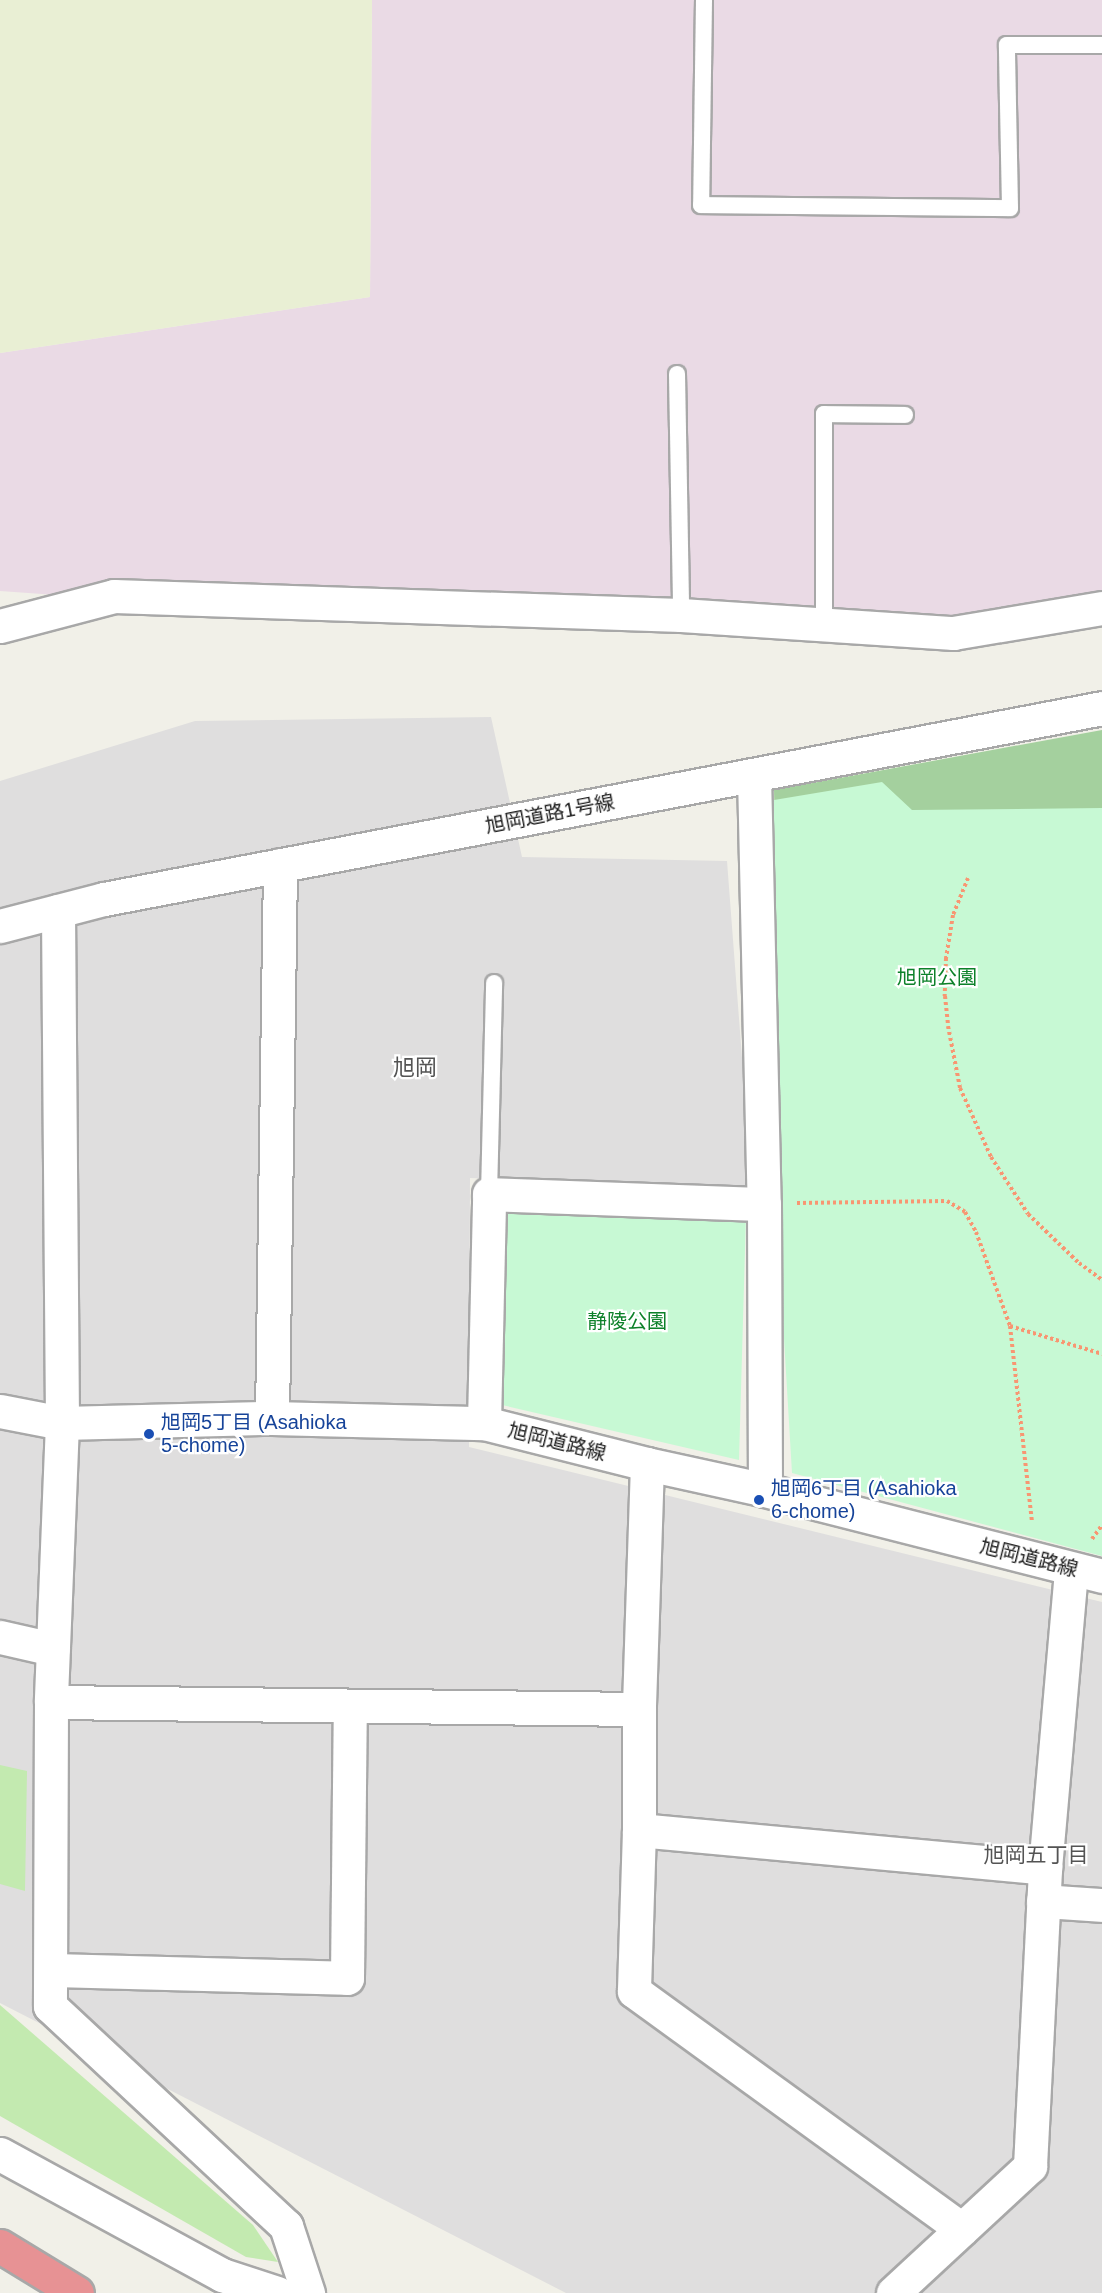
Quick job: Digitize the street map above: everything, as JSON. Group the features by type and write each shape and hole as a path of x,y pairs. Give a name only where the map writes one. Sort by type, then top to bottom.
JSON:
{"highway":[{"path":"0,2246 77,2293"}],"street":[{"path":"0,626 114,596 681,615 952,633 1102,608"},
{"name":"旭岡道路1号線","path":"0,926 58,911 280,866 1102,708"},
{"path":"754,775 764,1204 765,1490"},
{"path":"272,1418 280,866"},
{"path":"58,911 62,1423 51,1702 50,2006 286,2226 308,2293"},
{"path":"484,1423 489,1194 764,1204"},
{"name":"旭岡道路線","path":"0,1411 62,1423 272,1418 484,1423 647,1464 765,1490 1087,1573"},
{"path":"647,1464 639,1709 639,1830 634,1991 962,2229"},
{"path":"893,2293 1029,2166 1045,1868 1087,1573"},
{"path":"0,1637 53,1649"},
{"path":"51,1702 639,1709"},
{"path":"51,1970 346,1978 350,1706"},
{"path":"639,1830 1045,1868"},
{"path":"1043,1901 1102,1905"},
{"path":"0,2154 222,2275 277,2293"}],"lane":[{"path":"704,0 700,205 1010,208 1007,45 1102,45"},
{"path":"677,374 681,615"},
{"path":"824,626 824,414 905,415"},
{"path":"489,1194 494,983"}],"path":[{"path":"968,878 953,915 946,958 945,996 948,1026 960,1088 991,1158 1028,1214 1079,1263 1102,1280"},
{"path":"764,1204 947,1201 965,1212 976,1232 1010,1326 1035,1559"},
{"path":"1010,1326 1102,1354"}],"shaded area":[{"path":"372,0 1102,0 1102,597 952,629 253,609 0,591 0,353 370,297"},
{"path":"491,717 522,857 727,861 752,1189 470,1178 469,1447 1102,1602 1102,2293 566,2293 0,2003 0,781 195,721"}],"green space":[{"path":"0,0 372,0 370,297 0,353"},
{"path":"1102,730 1102,870 785,1304 774,790"},
{"name":"旭岡公園","path":"882,782 912,810 1102,808 1102,1556 792,1473 776,1204 768,801"},
{"name":"静陵公園","path":"502,1208 746,1215 739,1460 502,1405"},
{"path":"0,1765 27,1771 25,1891 0,1884"},
{"path":"0,2005 253,2225 278,2262 246,2257 0,2116"}],"place":[{"name":"旭岡5丁目 (Asahioka 5-chome)","path":"149,1434"},
{"name":"旭岡6丁目 (Asahioka 6-chome)","path":"759,1500"}],"district":[{"name":"旭岡","path":"415,1068"},
{"name":"旭岡五丁目","path":"1036,1855"}]}
